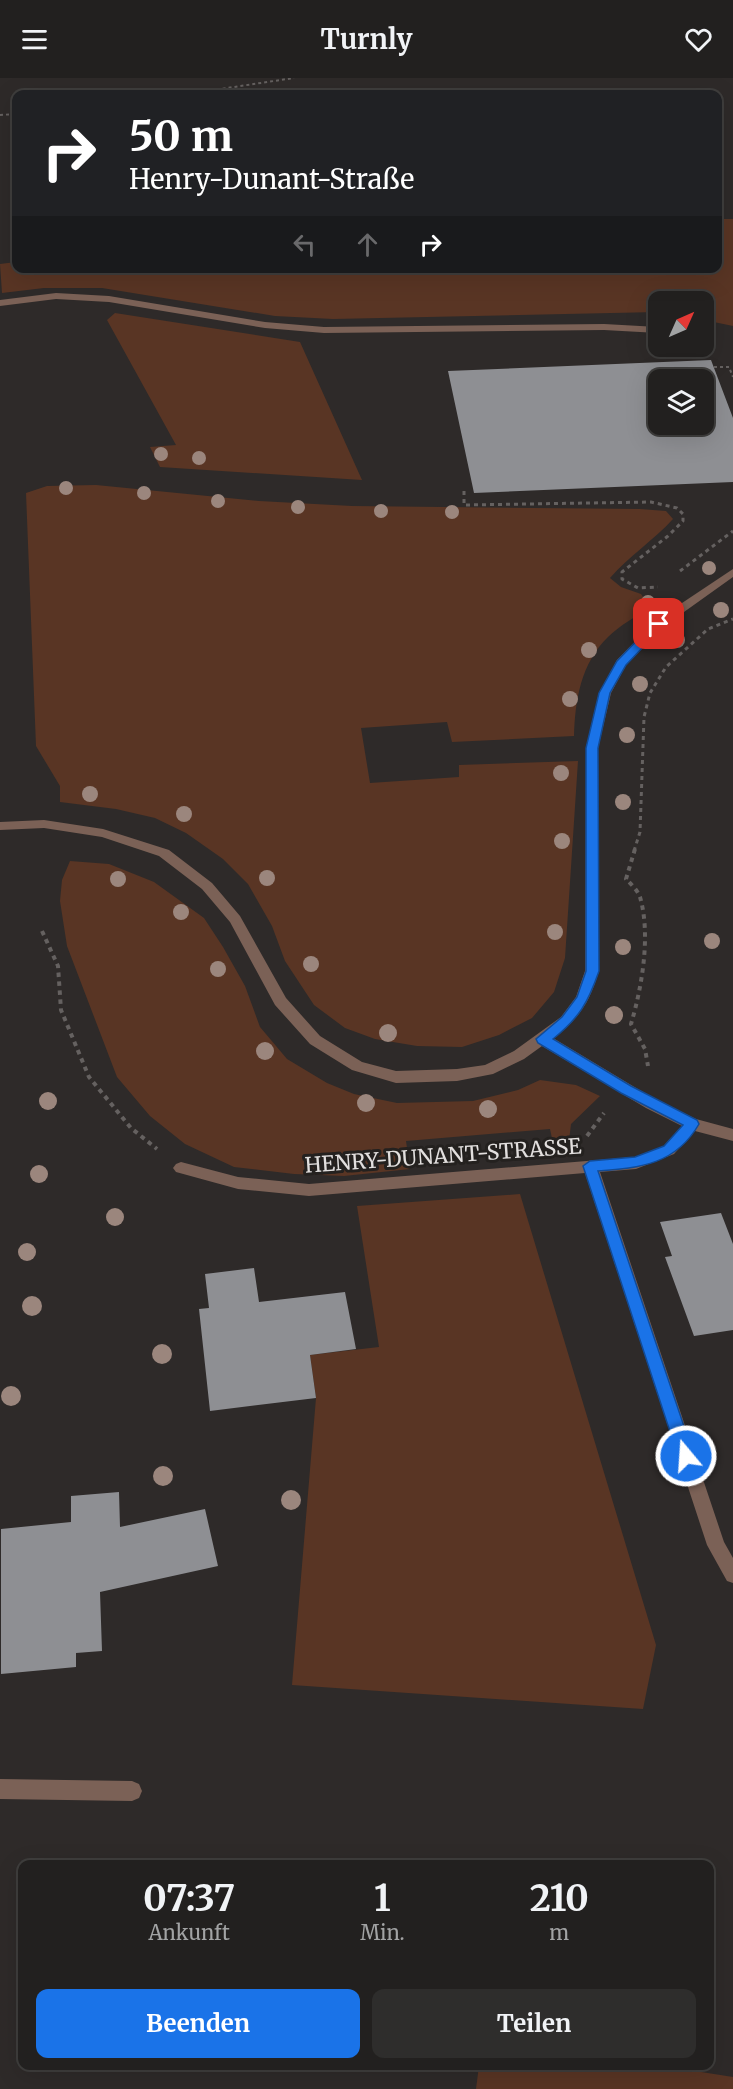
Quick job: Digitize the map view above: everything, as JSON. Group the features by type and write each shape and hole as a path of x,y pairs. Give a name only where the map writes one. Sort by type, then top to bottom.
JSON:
{"street":[{"path":"0,303 56,296 109,299 265,325 324,330 604,327 648,329"},
{"path":"0,826 44,824 104,833 164,853 207,886 235,920 259,958 280,1001 315,1040 357,1066 396,1077 457,1075 488,1070 543,1039 566,1021 583,999 592,971 592,748 605,693 621,663 659,624 733,572"},
{"path":"543,1039 626,1090 692,1124 733,1135"},
{"name":"HENRY-DUNANT-STRASSE","path":"181,1168 238,1183 309,1190 636,1163 669,1150 692,1124"},
{"path":"590,1166 716,1545 733,1575"},
{"path":"0,1789 132,1791"}],"path":[{"path":"214,90 294,78"},
{"path":"714,368 731,367 733,377"},
{"path":"464,490 464,505 651,502 676,508 683,514 683,521 668,536 622,572 622,579 627,585 648,589 660,586"},
{"path":"678,574 690,562 733,531"},
{"path":"643,1072 648,1066 645,1049 631,1024 640,994 644,959 643,917 640,895 626,879 640,832 644,717 650,693 666,667 708,629 733,619"},
{"path":"42,931 58,966 61,1010 90,1077 131,1128 181,1168"}],"shaded area":[{"path":"722,219 733,219 733,326 714,322 714,291 648,291 648,312 333,319 275,316 102,288 44,288 2,293 0,264 12,262 12,273 722,273"},
{"path":"115,313 300,342 362,480 160,467 150,447 176,445 107,320"},
{"path":"96,485 259,501 352,506 640,509 666,511 673,519 610,578 621,587 641,594 650,607 613,633 591,658 578,696 574,736 452,742 447,722 361,728 370,783 459,777 459,765 578,761 565,958 554,992 532,1018 499,1035 462,1047 417,1046 375,1039 345,1028 314,1005 285,961 272,926 248,884 223,859 186,833 155,818 116,809 60,802 60,786 36,746 26,493 47,486"},
{"path":"70,861 109,864 154,882 204,918 245,986 260,1027 287,1059 327,1083 354,1094 397,1103 473,1101 518,1090 540,1080 576,1085 600,1096 571,1124 567,1157 556,1157 550,1129 406,1141 410,1169 344,1176 294,1174 234,1167 185,1144 150,1116 117,1077 67,946 60,901 62,880"},
{"path":"520,1194 656,1645 643,1709 292,1685 316,1398 310,1355 379,1347 357,1206"},
{"path":"478,2070 688,2070 733,2077 733,2089 476,2089"}],"building":[{"path":"711,360 733,418 733,482 474,493 448,371"},
{"path":"721,1213 733,1244 733,1330 694,1336 665,1257 672,1256 660,1222"},
{"path":"254,1268 259,1302 345,1292 356,1349 310,1355 316,1398 210,1411 199,1309 209,1308 205,1274"},
{"path":"119,1492 120,1527 205,1509 218,1566 100,1592 102,1651 76,1653 76,1667 1,1674 1,1529 71,1522 71,1496"}],"route":[{"path":"659,624 621,663 605,693 592,748 592,971 583,999 566,1021 543,1039 626,1090 692,1124 669,1150 636,1163 590,1166 686,1456"}]}
